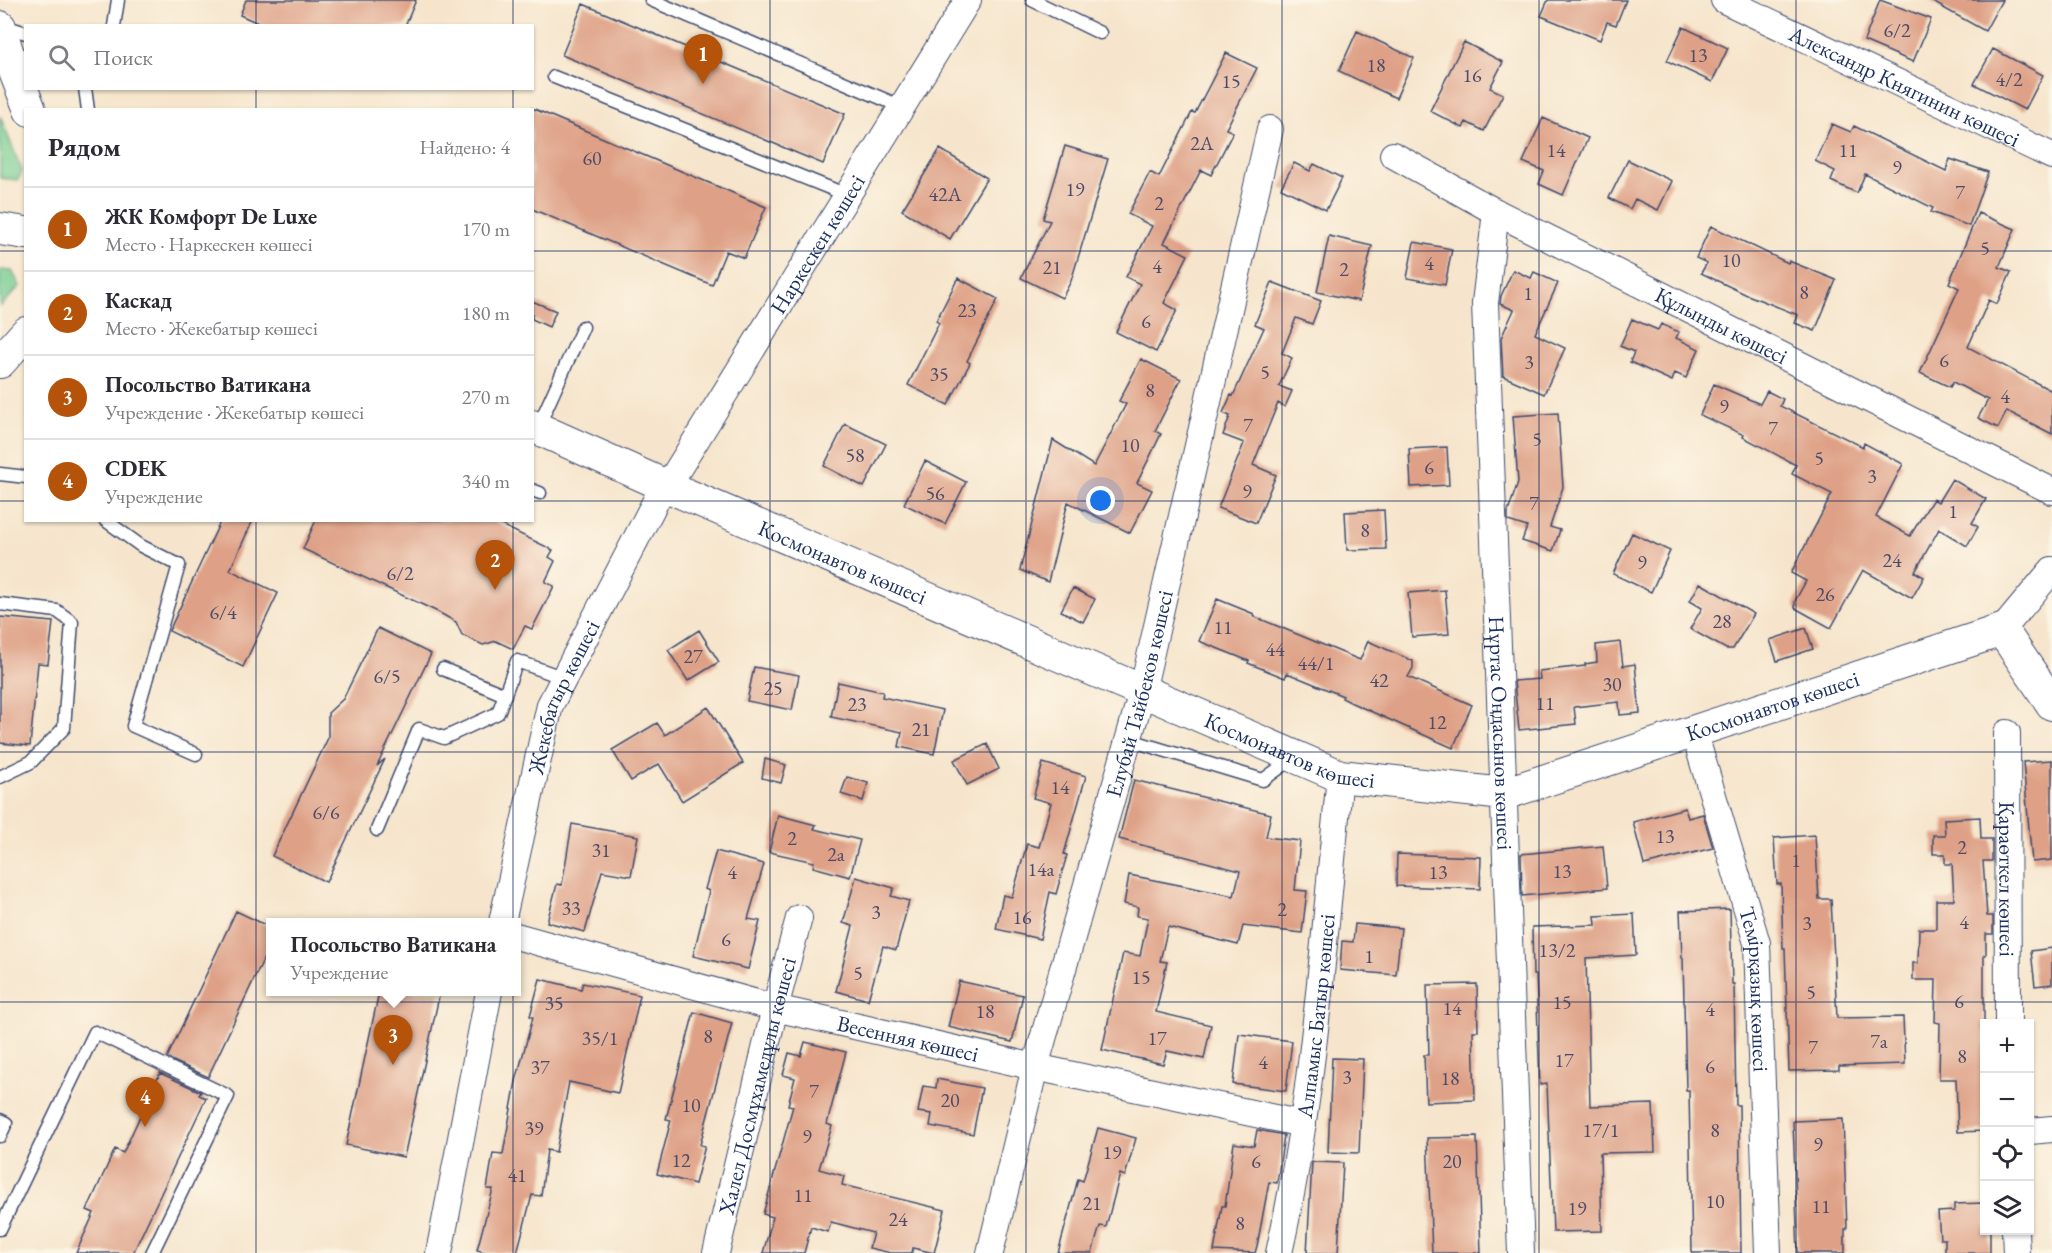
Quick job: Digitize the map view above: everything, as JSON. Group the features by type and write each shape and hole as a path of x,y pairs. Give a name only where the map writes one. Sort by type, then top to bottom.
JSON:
{"street":[{"name":"Наркескен көшесі","path":"664,485 675,474 968,0"},
{"name":"Александр Княгинин көшесі","path":"1724,0 2052,156"},
{"path":"0,26 29,108"},
{"name":"Елубай Тайбеков көшесі","path":"990,1253 1035,1067 1142,692 1270,129"},
{"name":"Құлынды көшесі","path":"1393,155 1496,212 2052,491"},
{"name":"Нұртас Оңдасынов көшесі","path":"1496,212 1485,303 1521,1253"},
{"path":"0,229 24,233"},
{"path":"0,362 24,335"},
{"name":"Космонавтов көшесі","path":"535,427 664,485 1340,776 1504,795 2002,630"},
{"name":"Жекебатыр көшесі","path":"503,918 550,705 664,485"},
{"path":"2052,570 2002,630 2052,704"},
{"name":"Темірқазық көшесі","path":"1694,732 1757,943 1768,1253"},
{"name":"Қараөткел көшесі","path":"2007,733 2008,1019"},
{"name":"Алпамыс Батыр көшесі","path":"1280,1253 1303,1124 1340,776"},
{"name":"Халел Досмұхамедұлы көшесі","path":"716,1253 799,918"},
{"name":"Весенняя көшесі","path":"521,937 775,1008 1035,1067 1303,1124"},
{"path":"439,1253 488,996"},
{"path":"2034,1131 2052,1129"},
{"path":"2015,1235 2016,1253"}],"lane":[{"path":"114,24 118,0"},
{"path":"651,0 902,106"},
{"path":"1032,0 1100,33"},
{"path":"0,26 24,32"},
{"path":"554,77 847,195"},
{"path":"85,90 88,108"},
{"path":"535,427 583,327"},
{"path":"0,474 24,477"},
{"path":"108,522 141,546 179,566 133,726 196,754"},
{"path":"0,604 57,611 72,622 64,728 31,762 0,777"},
{"path":"377,830 419,729 444,738 498,713 517,661 564,678"},
{"path":"443,669 505,695"},
{"path":"1130,740 1263,780 1295,757"},
{"path":"0,1229 95,1032 228,1096 152,1253"},
{"path":"0,1120 6,1123 0,1136"}],"green space":[{"path":"0,116 22,171 18,180 0,178"},
{"path":"0,270 12,271 20,286 0,307"}],"building":[{"path":"246,0 416,0 406,24 260,24 240,15"},
{"path":"1548,0 1626,0 1616,25 1607,22 1600,40 1541,16"},
{"path":"1880,0 1931,19 1913,62 1864,41"},
{"path":"1929,0 2002,0 1985,31"},
{"path":"583,4 845,114 823,164 562,55"},
{"path":"1683,27 1728,48 1712,82 1667,61"},
{"path":"1357,31 1414,58 1396,98 1339,71"},
{"path":"1464,42 1503,62 1490,88 1503,94 1484,131 1466,122 1463,128 1430,111"},
{"path":"1993,49 2043,75 2025,110 1974,84"},
{"path":"1226,53 1257,68 1226,129 1233,132 1211,175 1201,170 1164,243 1188,255 1164,303 1177,310 1156,352 1116,332 1140,284 1126,277 1152,226 1128,214 1150,172 1159,177 1192,112 1195,113"},
{"path":"534,109 766,207 744,258 726,251 712,285 534,210"},
{"path":"1543,118 1588,138 1563,195 1539,184 1544,171 1523,162"},
{"path":"1832,124 1851,132 1854,126 1946,171 1950,159 1988,172 1969,226 1931,212 1933,208 1865,174 1857,193 1831,181 1835,171 1815,161"},
{"path":"1065,146 1108,159 1071,281 1062,298 1021,278 1050,221 1043,219"},
{"path":"940,149 987,178 950,239 902,210"},
{"path":"1628,160 1672,181 1658,210 1635,199 1630,209 1609,198"},
{"path":"1294,163 1310,171 1314,164 1342,178 1326,210 1281,188"},
{"path":"1978,213 2015,229 1999,267 2011,272 1997,304 1989,300 1968,347 2052,391 2052,434 2007,411 1998,428 1978,418 1988,400 1953,382 1950,387 1920,373 1959,288 1949,283"},
{"path":"1711,226 1788,263 1789,261 1836,280 1815,331 1795,323 1798,315 1701,273 1707,263 1696,258"},
{"path":"1329,236 1372,246 1359,301 1317,292"},
{"path":"1414,242 1452,249 1445,285 1407,278"},
{"path":"1513,270 1531,278 1534,272 1558,283 1535,334 1565,348 1544,394 1503,376 1501,338 1514,310 1500,304 1501,296"},
{"path":"958,278 998,299 967,361 970,363 948,405 908,385 939,323 936,321"},
{"path":"1272,282 1321,301 1312,324 1296,318 1282,353 1292,358 1279,386 1292,391 1285,407 1278,403 1253,465 1276,475 1256,523 1218,508 1244,443 1223,435 1230,416 1223,413 1264,328 1255,324"},
{"path":"534,302 556,311 549,327 534,320"},
{"path":"1632,319 1658,330 1661,324 1679,332 1676,338 1699,349 1686,378 1675,373 1672,381 1630,362 1634,352 1620,346"},
{"path":"1141,359 1181,379 1155,431 1161,434 1137,483 1152,490 1130,533 1068,502 1048,582 1020,570 1053,440 1094,466 1126,404 1119,401"},
{"path":"1714,384 1760,404 1767,391 1783,399 1780,406 1863,447 1864,443 1903,464 1876,517 1910,536 1933,499 1938,502 1952,479 1986,499 1972,523 1978,527 1967,546 1939,529 1915,572 1924,577 1912,598 1863,570 1831,628 1795,608 1795,601 1806,581 1791,573 1832,494 1792,474 1796,465 1743,437 1744,435 1700,415"},
{"path":"1558,413 1563,487 1550,527 1560,530 1553,551 1522,541 1527,527 1508,521 1508,512 1518,482 1513,416"},
{"path":"845,424 886,444 864,487 824,466"},
{"path":"1447,447 1449,485 1411,487 1409,449"},
{"path":"925,461 966,482 945,524 904,504"},
{"path":"1384,510 1386,549 1347,550 1345,512"},
{"path":"220,522 252,522 230,570 278,593 243,667 169,631"},
{"path":"315,522 495,522 553,550 549,557 555,561 545,582 554,586 532,629 525,626 513,649 496,641 483,645 462,635 456,622 438,612 303,549"},
{"path":"1632,533 1670,551 1651,592 1613,574"},
{"path":"1700,583 1754,614 1733,649 1726,649 1690,629 1702,608 1690,601"},
{"path":"1073,588 1095,599 1083,622 1061,611"},
{"path":"1445,590 1449,634 1412,637 1408,593"},
{"path":"1217,599 1360,660 1368,641 1413,661 1413,668 1408,677 1472,705 1453,748 1352,703 1342,698 1343,696 1287,673 1285,678 1199,641"},
{"path":"0,617 53,622 48,664 38,663 30,746 0,743"},
{"path":"378,628 431,654 377,766 385,759 326,882 272,856 328,738 328,713 343,699"},
{"path":"1806,628 1813,649 1777,661 1770,640"},
{"path":"699,630 719,662 688,681 668,650"},
{"path":"1620,642 1623,666 1635,664 1640,713 1620,715 1619,702 1574,707 1576,724 1519,730 1514,681 1540,679 1539,671 1585,666 1585,664 1597,662 1596,645"},
{"path":"754,667 799,675 792,710 747,701"},
{"path":"838,682 883,692 882,697 943,710 934,754 899,747 902,732 831,717"},
{"path":"708,707 743,763 682,801 659,764 631,781 612,750 657,723 665,735"},
{"path":"987,744 999,769 967,785 954,760"},
{"path":"765,759 786,765 781,783 762,778"},
{"path":"2052,760 2052,860 2032,862 2023,762"},
{"path":"1043,763 1086,776 1064,854 1067,855 1056,894 1050,892 1040,939 996,929 1003,895 1012,897 1027,844 1039,847 1051,803 1033,798"},
{"path":"847,777 868,783 863,801 841,794"},
{"path":"1134,780 1271,814 1266,837 1300,841 1295,890 1307,891 1302,933 1243,926 1238,945 1168,927 1160,961 1167,962 1156,1012 1211,1025 1204,1059 1167,1051 1163,1064 1102,1050 1123,953 1140,956 1148,918 1137,916 1138,907 1124,904 1129,875 1234,896 1240,871 1119,839"},
{"path":"1685,808 1688,818 1703,814 1713,848 1644,865 1633,822"},
{"path":"778,815 816,825 814,829 860,840 850,877 813,867 814,862 769,852"},
{"path":"1980,817 1981,839 1992,839 1992,861 1983,861 1987,916 1993,916 1993,934 1986,934 1986,955 1984,955 1984,1019 1980,1019 1980,1131 1958,1132 1956,1079 1939,1079 1940,1023 1935,1022 1936,980 1913,980 1913,963 1918,963 1919,929 1936,929 1936,900 1954,900 1952,864 1945,864 1945,854 1933,854 1933,835 1945,835 1944,819"},
{"path":"572,824 638,836 631,876 602,871 585,932 547,922 557,884 562,885"},
{"path":"1815,835 1819,899 1831,899 1837,1018 1903,1017 1905,1064 1839,1066 1839,1070 1789,1071 1781,884 1777,884 1774,838"},
{"path":"1603,846 1607,888 1522,896 1521,854"},
{"path":"716,851 764,864 748,919 760,921 748,969 693,956 709,891 705,889"},
{"path":"1397,854 1481,857 1480,889 1396,886"},
{"path":"856,877 894,888 891,896 909,901 896,950 883,946 868,1000 836,991 853,926 843,923"},
{"path":"1730,909 1736,1105 1739,1105 1741,1253 1692,1253 1689,1090 1686,1090 1680,911"},
{"path":"236,911 266,925 266,954 208,1077 167,1058"},
{"path":"1634,914 1636,955 1586,958 1590,1106 1653,1104 1655,1152 1600,1153 1602,1231 1553,1232 1547,1084 1540,1085 1532,927 1596,925 1595,916"},
{"path":"1355,924 1401,928 1396,975 1340,970 1342,941 1353,942"},
{"path":"2052,948 2052,984 2035,986 2031,951"},
{"path":"540,979 581,989 583,983 640,995 618,1093 569,1082 556,1152 547,1150 541,1196 532,1195 517,1253 489,1253 477,1250 493,1189 487,1189 493,1153 503,1154 516,1081 533,1017 530,1016"},
{"path":"959,981 1023,995 1012,1042 948,1027"},
{"path":"1477,984 1478,1031 1473,1031 1475,1100 1426,1102 1424,1055 1429,1055 1427,985"},
{"path":"378,996 439,996 404,1157 346,1145"},
{"path":"694,1012 732,1023 700,1145 705,1146 695,1184 657,1174 671,1120 666,1119"},
{"path":"1239,1034 1292,1041 1286,1091 1233,1084"},
{"path":"805,1042 846,1052 827,1124 832,1126 819,1169 844,1176 842,1185 945,1210 934,1253 913,1248 912,1253 891,1253 869,1248 873,1233 831,1222 828,1232 811,1227 804,1253 763,1253 773,1217 763,1214 793,1106 788,1105 795,1078 783,1075 789,1053 801,1056"},
{"path":"1332,1058 1363,1059 1359,1153 1328,1152"},
{"path":"160,1073 201,1092 199,1095 206,1098 133,1253 76,1253 94,1213 87,1210 115,1149 123,1153"},
{"path":"937,1079 982,1088 973,1134 930,1126 932,1114 918,1112 923,1086 936,1088"},
{"path":"1843,1119 1847,1229 1845,1229 1845,1253 1798,1253 1793,1121"},
{"path":"1098,1128 1136,1138 1125,1176 1120,1174 1106,1227 1100,1226 1092,1253 1058,1253 1078,1179 1083,1181"},
{"path":"1257,1130 1284,1135 1277,1183 1269,1182 1255,1253 1214,1251 1222,1206 1225,1206 1234,1143 1254,1146"},
{"path":"1477,1137 1481,1253 1432,1253 1427,1138"},
{"path":"1312,1162 1343,1163 1338,1253 1307,1253"},
{"path":"1980,1203 1980,1235 1990,1235 1990,1253 1945,1253 1945,1239 1940,1239 1938,1212 1954,1211 1954,1204"}],"place":[{"name":"ЖК Комфорт De Luxe","path":"703,84"},
{"name":"Каскад","path":"495,590"},
{"name":"Посольство Ватикана","path":"393,1065"},
{"name":"CDEK","path":"145,1127"}]}
